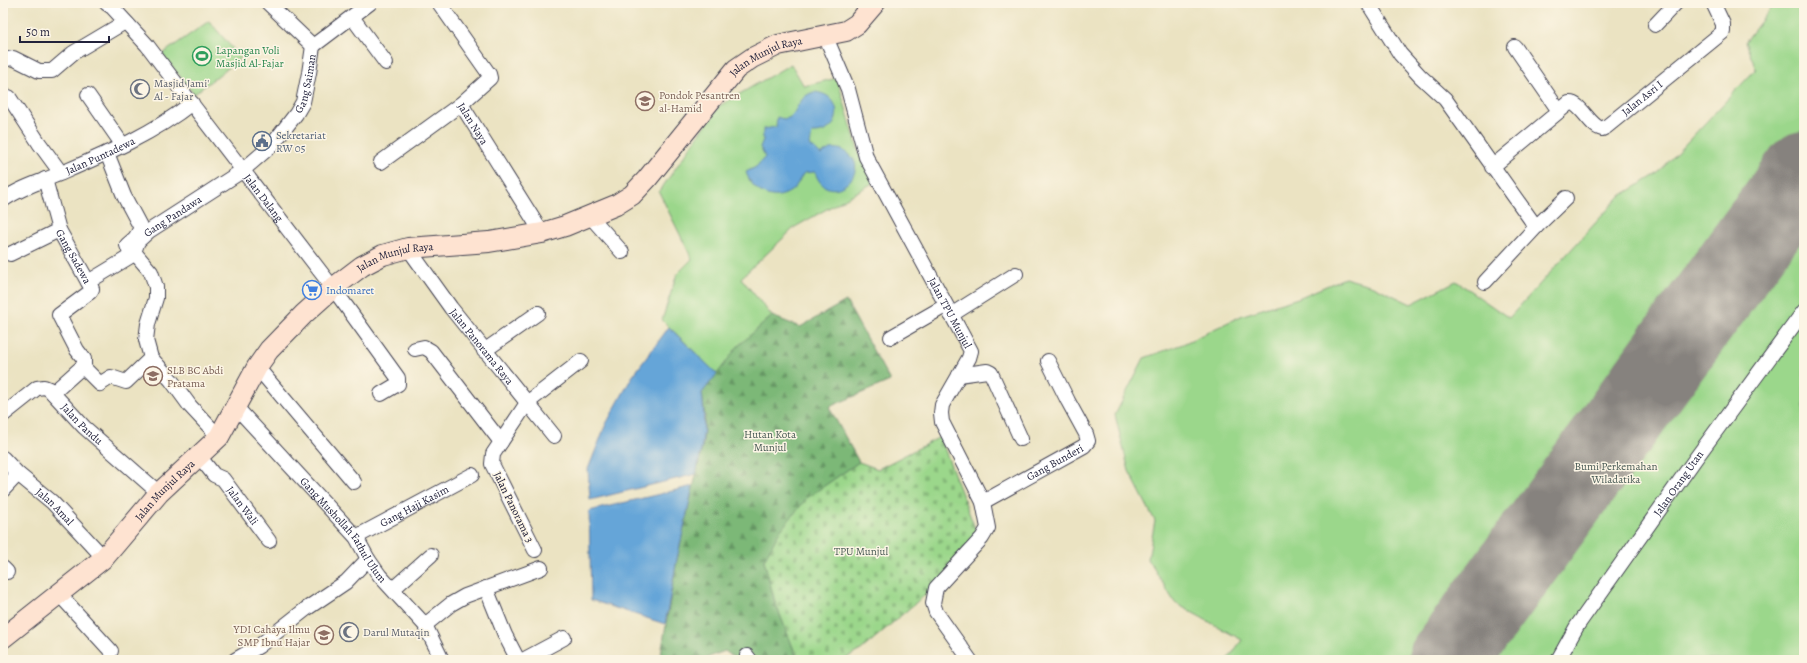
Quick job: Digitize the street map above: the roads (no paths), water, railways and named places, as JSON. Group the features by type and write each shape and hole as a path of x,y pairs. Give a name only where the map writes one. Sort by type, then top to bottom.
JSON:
{"street":[{"name":"Jalan Dalang","path":"106,3 146,45 192,103 242,172 333,288 398,378 398,384 381,394"},
{"path":"268,3 313,46 370,3"},
{"name":"Jalan Naya","path":"440,3 489,74 488,82 461,104 542,233"},
{"name":"Jalan Munjul Raya","path":"3,638 104,558 159,493 219,437 235,406 268,350 333,288 362,266 383,255 408,248 489,242 542,233 616,205 632,195 685,134 718,89 736,69 752,58 778,45 846,31 857,24 875,3"},
{"path":"1368,3 1400,54 1420,76 1445,98 1536,227"},
{"path":"1655,25 1676,3"},
{"name":"Jalan Asri I","path":"1492,166 1569,103 1573,103 1596,126 1602,129 1606,127 1724,30 1723,24 1713,3"},
{"path":"352,17 386,63"},
{"path":"3,60 13,58 39,71 52,71 73,53 125,22"},
{"name":"Jalan TPU Munjul","path":"826,35 848,89 866,157 971,352 942,405 940,413 942,422 983,502 988,528 982,538 936,588 933,603 936,612 970,660"},
{"name":"Gang Saiman","path":"242,172 272,145 303,102 313,46"},
{"path":"1515,47 1559,111"},
{"path":"88,95 122,144"},
{"path":"3,101 8,96 9,97 39,143 61,173"},
{"name":"Jalan Puntadewa","path":"3,200 45,178 61,173 107,153 143,134 192,103"},
{"path":"382,162 461,104"},
{"path":"88,282 131,256 127,245 135,238 141,228 124,196 107,153"},
{"name":"Gang Pandawa","path":"219,437 190,406 171,380 151,358 146,340 148,324 156,298 156,287 151,272 134,252 138,241 149,231 242,172"},
{"name":"Gang Sadewa","path":"45,178 60,230 92,289 59,315 77,350 84,359 83,366 100,384 111,377 126,382 151,358"},
{"path":"1485,282 1536,227 1566,198"},
{"path":"590,216 622,252"},
{"path":"10,254 60,230"},
{"name":"Jalan Panorama Raya","path":"408,248 484,351 554,436"},
{"path":"891,337 948,310 1016,274"},
{"name":"Jalan Orang Utan","path":"1558,660 1577,626 1705,446 1804,311"},
{"path":"484,351 538,313"},
{"path":"415,349 424,347 431,351 501,442"},
{"name":"Jalan Panorama 3","path":"535,550 492,464 493,454 527,403 581,361"},
{"name":"Gang Bunderi","path":"983,502 1084,446 1088,441 1086,434 1048,361"},
{"path":"53,393 83,366"},
{"path":"257,367 354,482"},
{"path":"960,374 987,371 991,374 1021,439"},
{"name":"Jalan Pandu","path":"3,415 37,388 44,387 53,393 84,427 159,493"},
{"name":"Gang Mushollah Fathul Ulum","path":"235,406 356,537 368,559 425,625 442,660"},
{"name":"Jalan Wali","path":"200,456 214,476 223,479 269,541"},
{"name":"Jalan Amal","path":"3,458 18,474 52,502 104,558"},
{"path":"3,490 18,474"},
{"name":"Gang Haji Kasim","path":"356,537 472,475"},
{"path":"394,590 431,555"},
{"path":"235,660 259,646 306,609 346,582 368,559"},
{"path":"425,625 451,604 486,588 540,568"},
{"path":"486,588 505,636 518,660"},
{"path":"59,594 111,651"},
{"path":"523,660 564,638"}],"water":[{"path":"814,92 824,94 832,100 836,106 837,114 835,121 830,128 822,132 812,133 810,145 821,155 831,149 841,149 844,151 853,158 856,167 853,176 847,183 839,188 830,188 821,184 815,172 804,173 797,185 784,195 770,196 764,194 753,185 746,172 756,167 765,157 760,147 763,140 763,129 776,127 777,117 784,119 789,118 793,115 802,100 807,95"},
{"path":"669,327 717,374 702,393 704,414 703,434 696,474 590,500 588,469 606,424 632,377"},
{"path":"693,486 665,624 591,600 589,511"}],"place":[{"name":"Lapangan Voli Masjid Al-Fajar","path":"202,56"},
{"name":"Masjid Jami' Al - Fajar","path":"140,89"},
{"name":"Pondok Pesantren al-Hamid","path":"645,101"},
{"name":"Sekretariat RW 05","path":"262,141"},
{"name":"Indomaret","path":"312,290"},
{"name":"SLB BC Abdi Pratama","path":"153,376"},
{"name":"Darul Mutaqin","path":"349,632"},
{"name":"YDI Cahaya Ilmu SMP Ibnu Hajar","path":"324,635"}],"park label":[{"name":"Hutan Kota Munjul","path":"770,440"},
{"name":"Bumi Perkemahan Wiladatika","path":"1616,472"},
{"name":"TPU Munjul","path":"861,551"}]}
